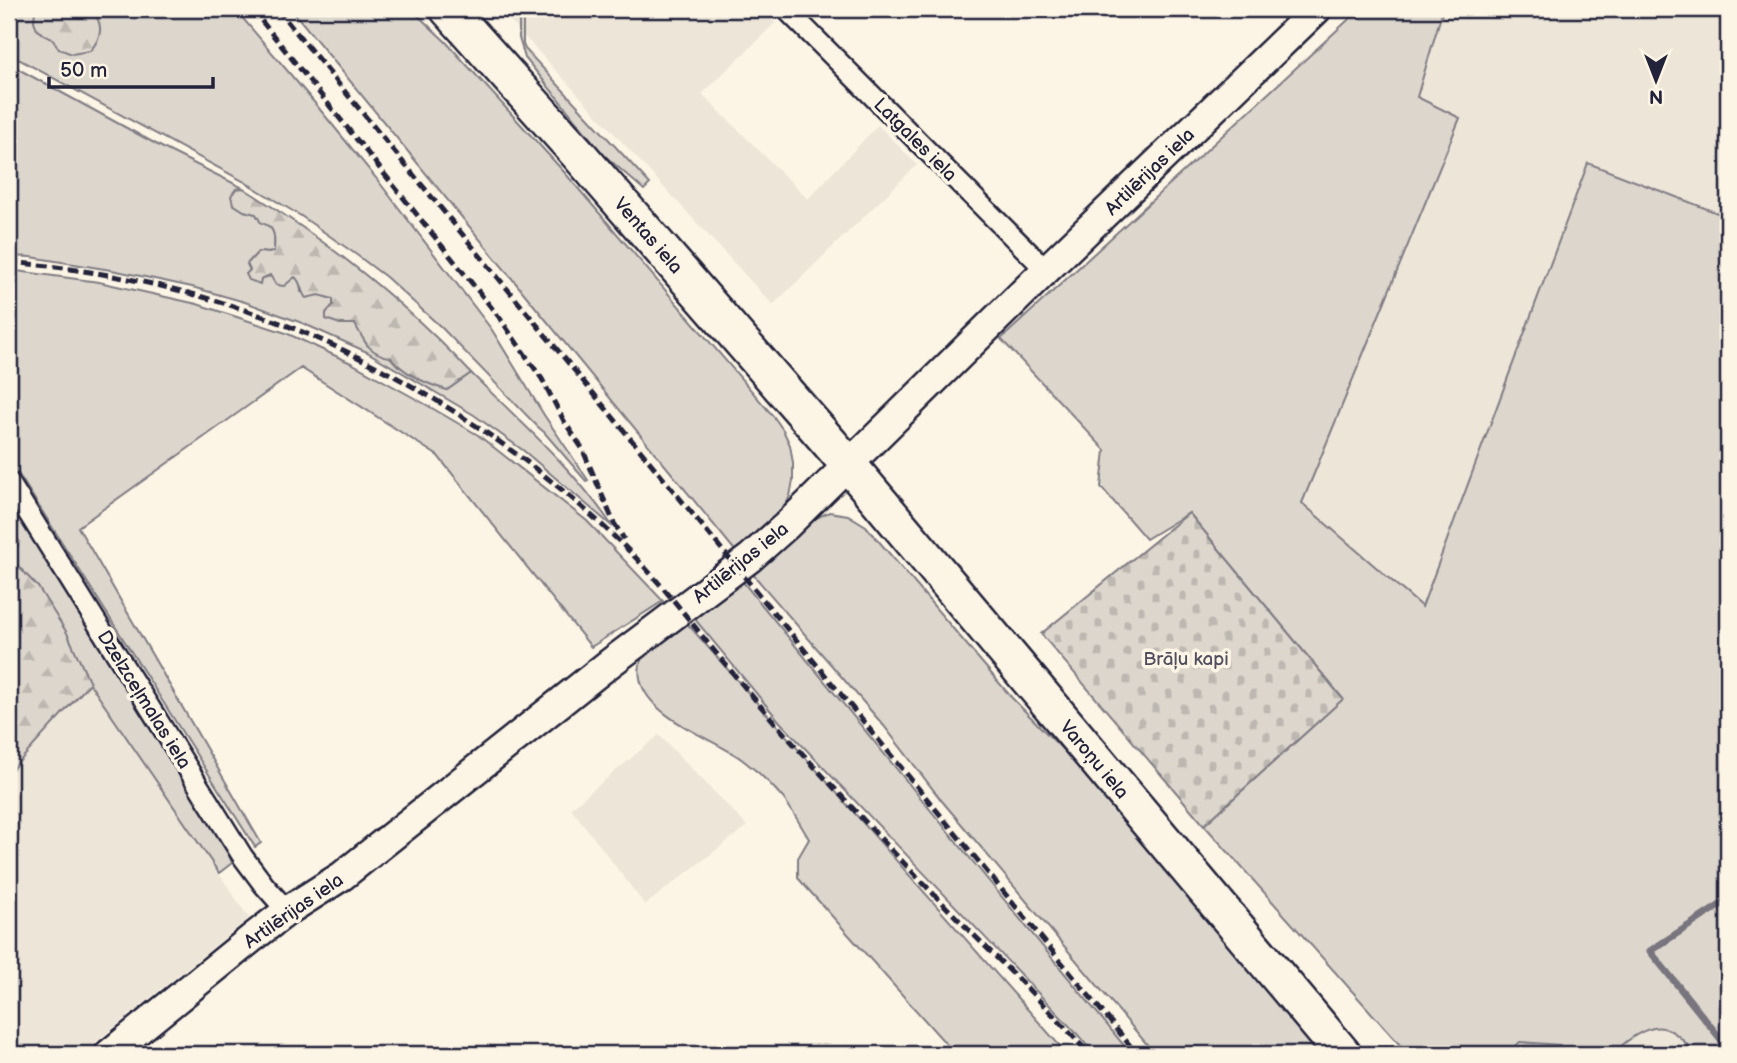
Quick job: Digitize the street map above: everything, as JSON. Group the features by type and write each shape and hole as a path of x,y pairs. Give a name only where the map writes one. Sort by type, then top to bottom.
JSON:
{"highway":[{"name":"Ventas iela","path":"448,9 848,464"},
{"name":"Varoņu iela","path":"848,464 1343,1054"}],"street":[{"name":"Latgales iela","path":"786,9 1046,270"},
{"name":"Artilērijas iela","path":"109,1054 287,911 342,876 610,663 750,558 1317,9"},
{"name":"Dzelzceļmalas iela","path":"9,482 243,857 287,911"}],"shaded area":[{"path":"499,9 761,9 775,23 702,94 808,199 878,125 917,165 773,305"},
{"path":"1443,9 1728,9 1728,217 1588,163 1422,607 1302,503 1460,119 1417,97"},
{"path":"90,683 249,918 81,1054 9,1054 9,773"},
{"path":"659,735 747,826 645,905 571,808"},
{"path":"1660,963 1728,1048 1728,1054 1549,1054"}],"green space":[{"path":"9,9 37,9 37,30 53,40 59,49 94,12 90,9 235,9 376,178 492,330 588,480 586,481 544,432 441,327 386,277 354,253 301,216 243,181 9,54"},
{"path":"37,9 90,9 100,25 97,41 90,51 72,54 59,49 53,40 37,30 34,21"},
{"path":"291,9 411,9 446,42 565,173 774,417 790,445 793,481 790,496 784,509 737,553"},
{"path":"519,9 523,10 525,49 650,184 644,190 603,154 525,58 519,38"},
{"path":"1360,9 1443,9 1417,97 1460,118 1302,503 1422,607 1588,163 1728,217 1728,1054 1695,1054 1671,1031 1656,1028 1637,1034 1613,1052 1603,1055 1510,1050 1508,1054 1408,1054 1204,825 1343,699 1189,513 1146,539 1101,487 1105,450 1001,339"},
{"path":"9,64 243,188 236,189 244,211 256,214 261,222 270,226 274,237 274,251 258,252 247,264 250,270 260,279 292,276 299,281 301,292 333,299 340,324 355,324 367,345 390,357 398,366 447,390 471,373 564,466 613,527 524,451 474,415 367,352 302,323 245,302 192,287 117,271 9,256"},
{"path":"243,188 363,273 419,321 471,373 447,390 431,385 409,373 390,357 372,350 355,324 340,324 326,319 333,299 319,295 306,298 295,277 284,286 276,285 270,275 261,279 260,284 249,280 246,274 250,270 247,264 258,252 274,251 274,237 270,227 261,223 256,214 233,204 231,196 236,189"},
{"path":"9,270 99,282 197,304 286,333 351,363 478,435 587,521 663,601 591,647 438,456 301,368 78,527 261,843 255,847 9,459"},
{"path":"9,502 226,848 232,863 219,873 90,684 38,587 12,560 19,541 9,530"},
{"path":"829,512 848,515 866,526 1012,698 1067,754 1322,1054 1155,1054 942,801 884,726 751,572 808,522"},
{"name":"Brāļu kapi","path":"1189,513 1343,699 1204,825 1041,634"},
{"path":"9,530 19,541 12,560 38,587 67,633 90,683 9,773 10,731"},
{"path":"743,582 1131,1054 1094,1054 780,722 693,617 735,583"},
{"path":"685,621 1067,1054 955,1054 798,878 798,858 809,839 783,798 744,761 661,710 648,697 641,682 640,664 646,649"},
{"path":"1520,1042 1560,1045 1564,1054 1508,1054"}],"waterway":[{"path":"1728,900 1650,951 1728,1048"}],"railway":[{"path":"252,9 499,317 542,379 582,448 614,523 624,539"},
{"path":"277,9 1137,1054"},
{"path":"9,262 142,282 194,294 276,321 387,372 492,436 588,512 641,563 811,763 910,870 1089,1054"}]}
